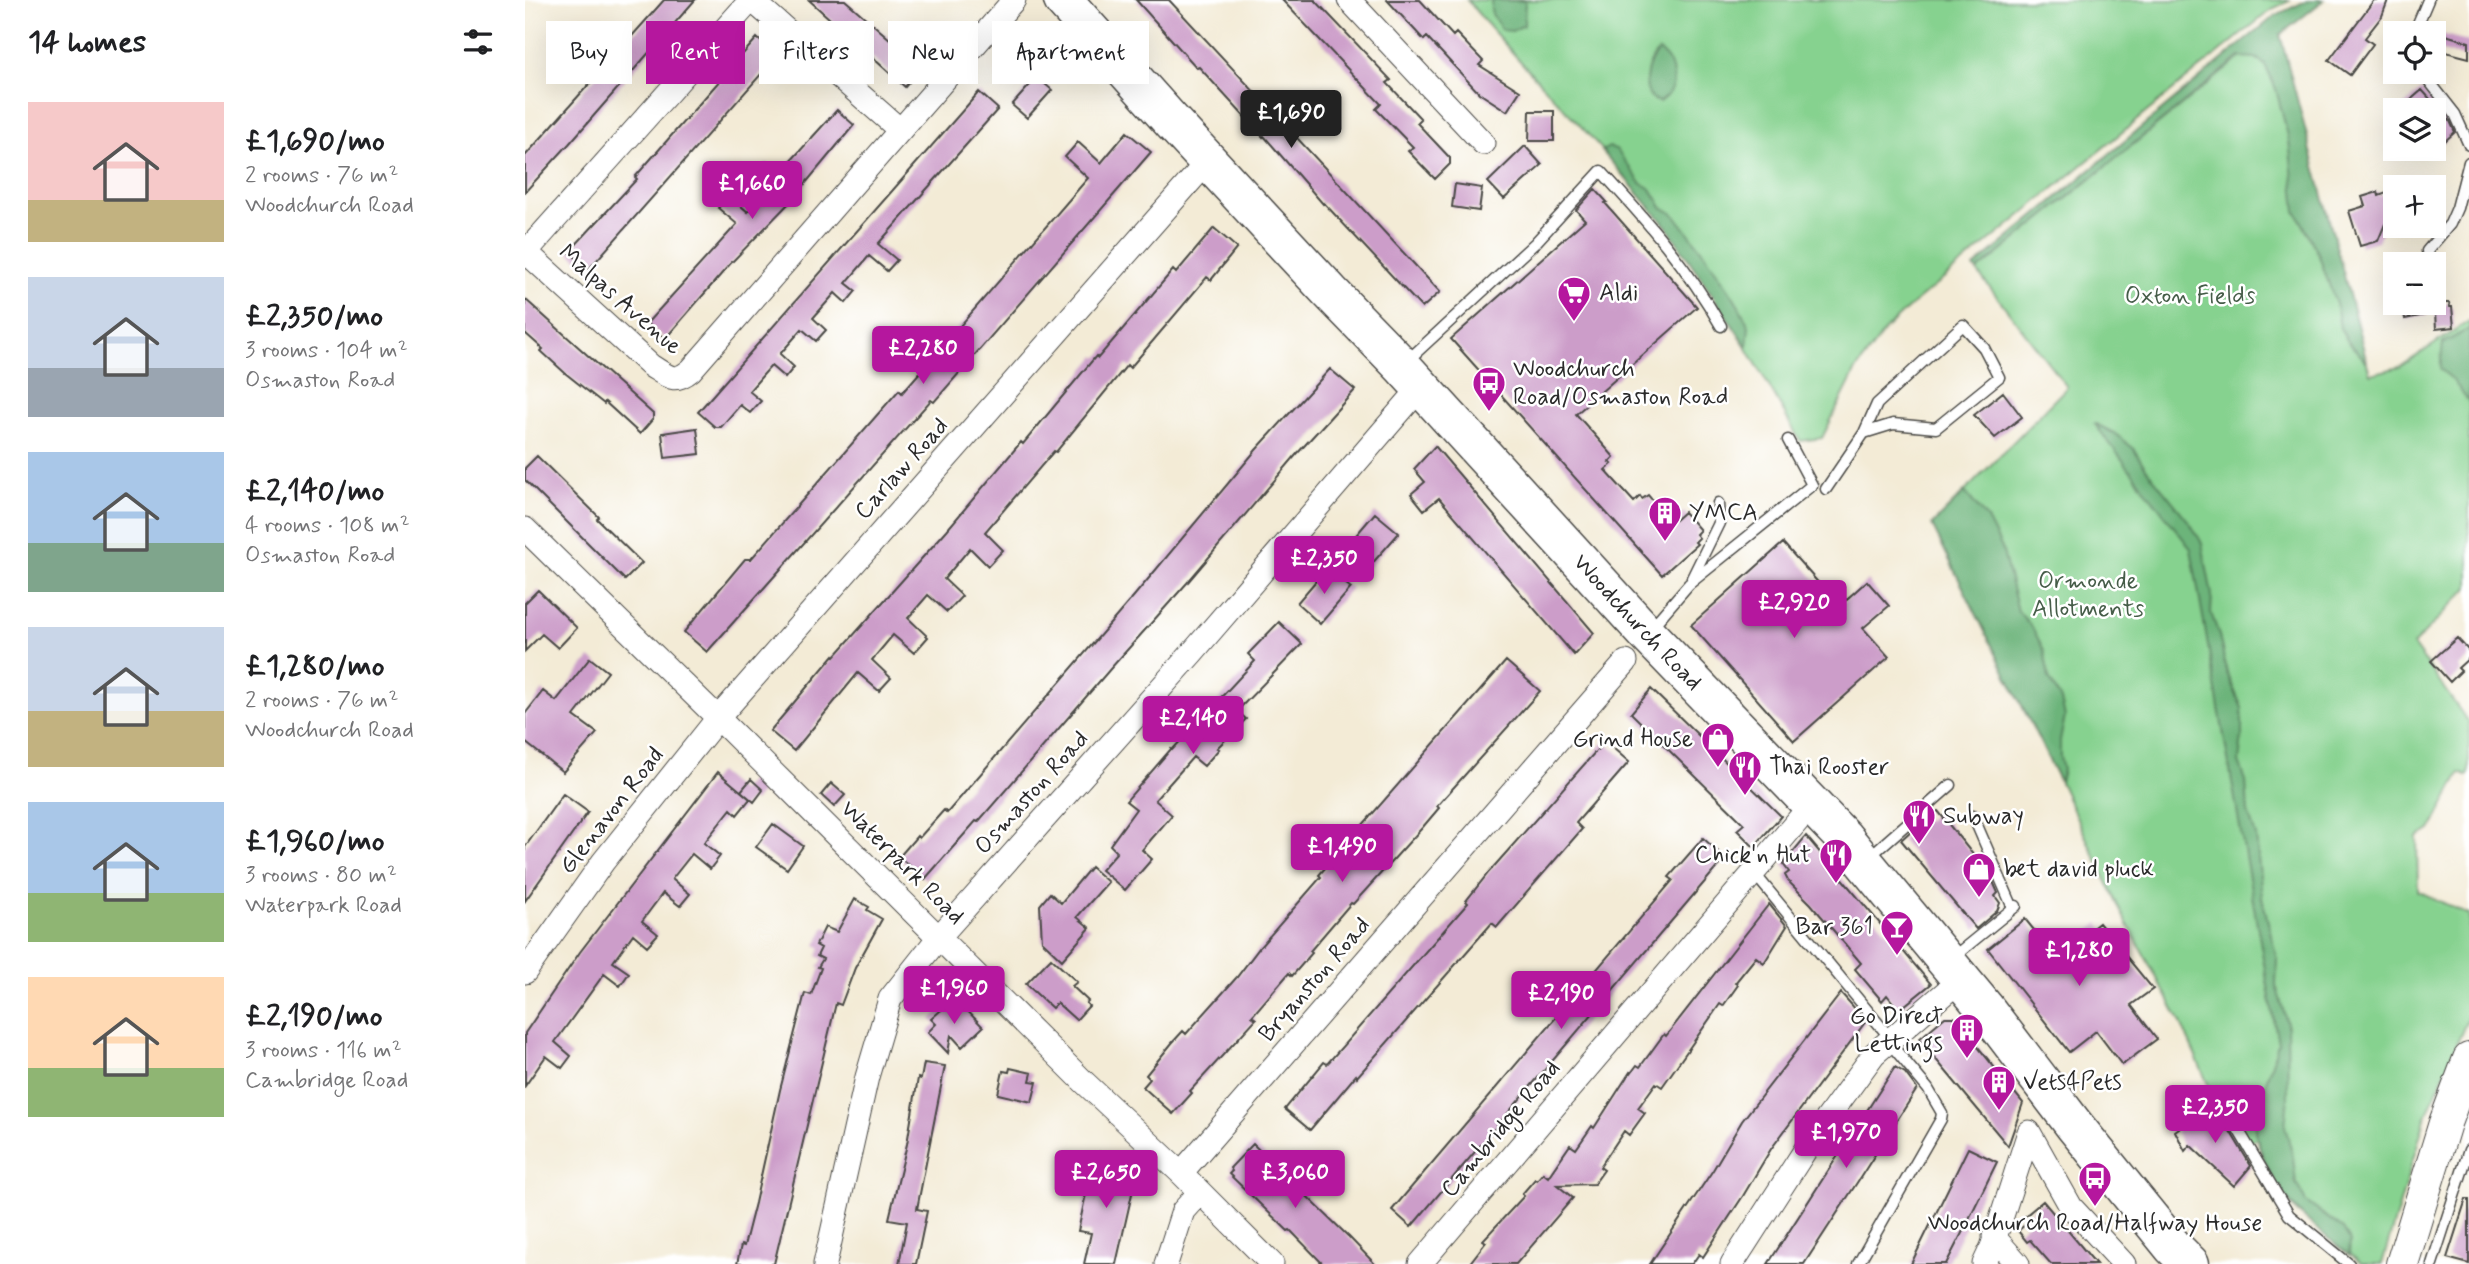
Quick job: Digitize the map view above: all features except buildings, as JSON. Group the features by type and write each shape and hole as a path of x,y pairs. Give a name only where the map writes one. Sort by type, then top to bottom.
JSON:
{"highway":[{"name":"Woodchurch Road","path":"1063,0 1208,160 1412,376 1636,648 1812,804 1863,861 1954,970 2074,1125 2173,1247 2190,1264"}],"main road":[{"path":"2402,1264 2463,1098 2469,1059"}],"street":[{"path":"525,252 752,0 900,130 1014,0"},
{"path":"1349,0 1482,143"},
{"name":"Malpas Avenue","path":"525,252 652,366 672,379 682,378 761,292 900,130"},
{"name":"Carlaw Road","path":"718,718 1208,160"},
{"name":"Osmaston Road","path":"825,1264 867,1077 890,999 939,937 1192,653 1412,376"},
{"name":"Waterpark Road","path":"529,541 718,718 1084,1082 1272,1264"},
{"name":"Bryanston Road","path":"1181,1173 1636,648"},
{"name":"Glenavon Road","path":"525,972 603,862 718,718"},
{"name":"Cambridge Road","path":"1420,1264 1812,804"},
{"path":"1732,1264 1813,1138 1874,1055 1954,970"},
{"path":"1984,1264 2029,1132 2071,1208 2124,1264"},
{"path":"1166,1264 1183,1211 1200,1192"},
{"path":"1994,1237 2018,1264"}],"lane":[{"path":"2419,21 2428,0"},
{"path":"2431,84 2455,114 2469,145"},
{"path":"2427,252 2450,224 2469,162"},
{"path":"1412,376 1601,171 1661,237 1705,298 1721,326"},
{"path":"1826,489 1864,433 1877,404 1963,325 1984,348 1999,377 1936,428 1893,424 1864,433"},
{"path":"1636,648 1689,584 1812,485 1788,440"},
{"path":"1689,584 1719,523 1718,503"},
{"path":"1863,861 1951,785"},
{"path":"1954,970 2014,907 1973,816"},
{"path":"1754,873 1890,1040 1928,1089 1942,1113 1858,1264"},
{"path":"2226,1109 2290,1215 2349,1264"},
{"path":"2432,1264 2469,1150"}],"green space":[{"path":"1467,0 2291,0 2272,9 1907,309 1886,329 1856,370 1822,438 1800,441 1721,306 1668,228 1620,169"},
{"path":"1492,0 1525,1 1524,25 1512,31 1503,30 1492,13"},
{"path":"2308,0 2324,0 2280,35 2367,362 2348,342 2340,328 2336,304 2318,253 2296,211 2289,140 2276,89 2265,65 2256,58 2240,57 1977,271 1974,267 2276,15"},
{"name":"Oxton Fields","path":"2280,35 2370,374 2400,367 2469,321 2469,587 2413,645 2469,723 2469,774 2467,776 2460,773 2431,830 2417,837 2418,891 2469,915 2469,1015 2425,1119 2382,1264 2362,1264 2297,1212 2269,1175 2256,1138 2240,1146 2220,1111 2179,1019 2121,912 2060,782 1932,525 2067,387 1977,271 2261,41"},
{"path":"1659,51 1672,70 1673,84 1659,102 1652,99 1648,93 1646,78 1651,62"},
{"path":"1609,147 1616,149 1641,183 1651,189 1662,207 1674,214 1704,253 1734,297 1749,326 1747,347 1667,227 1602,151"},
{"path":"2469,329 2469,402 2451,378 2440,369 2443,343"},
{"path":"2094,423 2114,433 2133,448 2202,543 2212,595 2211,613 2227,673 2242,708 2239,762 2246,781 2248,812 2256,836 2262,897 2277,959 2276,985 2287,1023 2288,1098 2285,1126 2296,1183 2306,1202 2343,1229 2350,1241 2349,1255 2309,1222 2287,1199 2269,1170 2257,1138 2258,1112 2278,1043 2191,549"},
{"path":"1965,492 1987,519 2002,548 2018,611 2032,627 2044,650 2049,678 2061,700 2065,717 2060,740 2063,770 2060,782 1932,525"}],"place":[{"name":"Aldi","path":"1574,323"},
{"name":"Woodchurch Road/Osmaston Road","path":"1489,413"},
{"name":"YMCA","path":"1665,543"},
{"name":"Grind House","path":"1718,769"},
{"name":"Thai Rooster","path":"1745,797"},
{"name":"Subway","path":"1919,846"},
{"name":"Chick'n Hut","path":"1836,885"},
{"name":"bet david pluck","path":"1979,899"},
{"name":"Bar 361","path":"1897,957"},
{"name":"Go Direct Lettings","path":"1967,1060"},
{"name":"Vets4Pets","path":"1999,1112"},
{"name":"Woodchurch Road/Halfway House","path":"2095,1208"}],"park label":[{"name":"Ormonde Allotments","path":"2088,595"}]}
